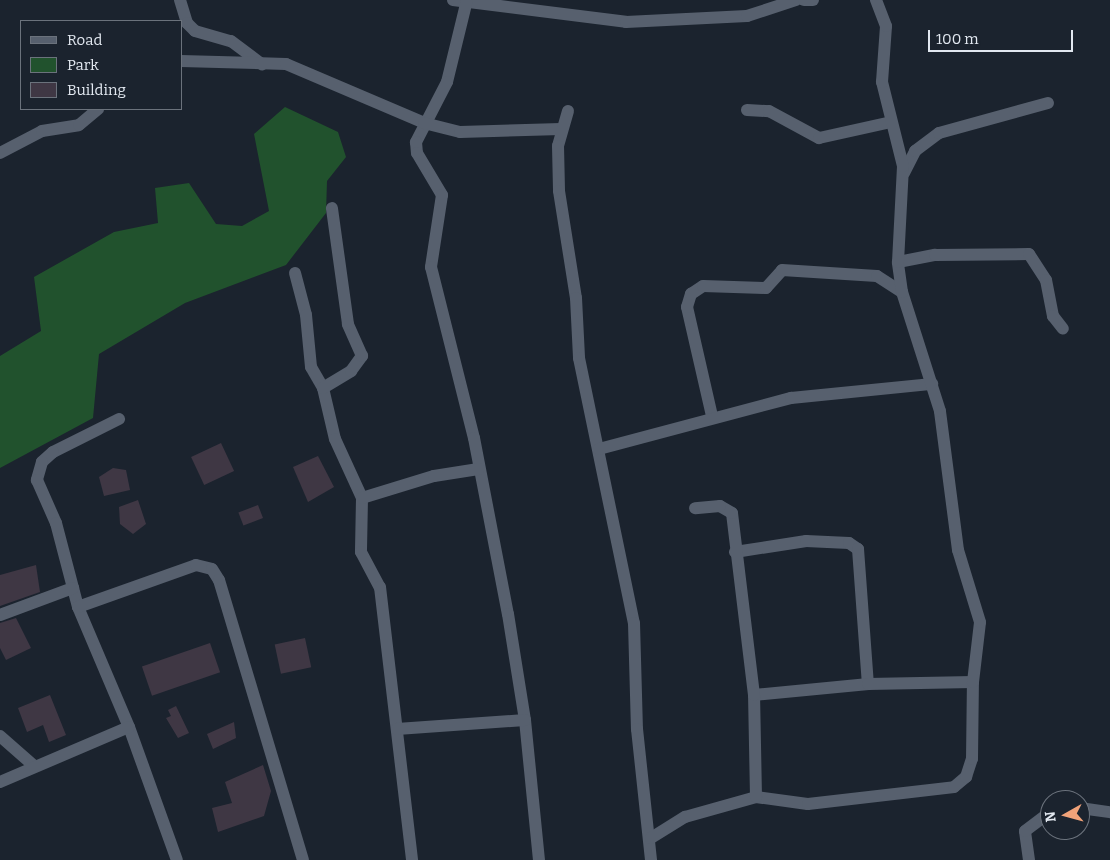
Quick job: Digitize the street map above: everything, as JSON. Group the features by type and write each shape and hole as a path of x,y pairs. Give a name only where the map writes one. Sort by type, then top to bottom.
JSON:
{"street":[{"path":"180,0 187,23 195,30 231,41 262,64"},
{"path":"454,0 626,22 686,22 747,16 796,0"},
{"path":"804,0 813,0"},
{"path":"651,838 685,817 756,797 808,804 962,783 975,742 973,682 980,622 959,556 944,431 932,384 902,292 898,262 903,175 898,135 891,122 882,82 885,20 876,0"},
{"path":"467,2 447,82 424,123 417,153 443,200 431,248 431,267 478,469 525,720 539,860"},
{"path":"182,61 286,64 304,70 424,123 460,132 561,129"},
{"path":"903,175 915,150 939,133 1048,103"},
{"path":"0,153 42,131 79,125 97,110"},
{"path":"747,110 769,111 819,138 891,122"},
{"path":"568,111 561,129 559,191 576,298 579,358 634,622 637,729 651,838 651,860"},
{"path":"323,388 355,368 362,356 348,324 332,208"},
{"path":"898,262 935,255 1024,252 1043,274 1053,316 1063,329"},
{"path":"712,416 687,307 691,294 703,286 766,288 782,270 877,276 902,292"},
{"path":"295,273 306,315 311,367 323,388 335,439 362,498 361,552 380,587 412,860"},
{"path":"599,449 712,416 791,398 932,384"},
{"path":"119,419 53,452 38,470 40,488 56,523 78,607 129,727 177,860"},
{"path":"362,498 434,476 478,469"},
{"path":"695,508 730,510 754,695 756,797"},
{"path":"735,552 833,540 858,549 868,684"},
{"path":"78,607 196,565 212,569 219,580 303,860"},
{"path":"0,616 73,588"},
{"path":"754,695 868,684 973,682"},
{"path":"397,729 525,720"},
{"path":"0,782 33,765 129,727"},
{"path":"0,736 33,765"},
{"path":"1090,809 1110,812"},
{"path":"1029,860 1025,831 1040,820"}],"green space":[{"path":"285,107 338,132 346,157 327,181 326,213 286,265 185,303 99,354 93,418 0,468 0,356 41,331 34,277 114,232 158,223 155,188 189,183 216,224 242,226 269,211 254,134"}],"building":[{"path":"221,443 234,471 204,485 191,457"},
{"path":"318,456 334,487 308,502 293,467"},
{"path":"113,468 126,470 130,490 104,496 99,477"},
{"path":"138,500 146,524 133,534 120,524 119,507"},
{"path":"258,505 263,518 243,526 238,513"},
{"path":"36,565 40,592 0,606 0,575"},
{"path":"16,618 31,648 6,660 0,648 0,623"},
{"path":"305,638 311,667 281,674 275,644"},
{"path":"210,643 220,672 152,696 142,666"},
{"path":"50,695 66,735 49,742 43,725 27,732 18,708"},
{"path":"176,706 189,733 178,738 166,718 171,716 168,710"},
{"path":"234,722 236,738 213,749 207,734"},
{"path":"263,765 271,791 264,816 218,832 212,808 232,803 225,782"}]}
